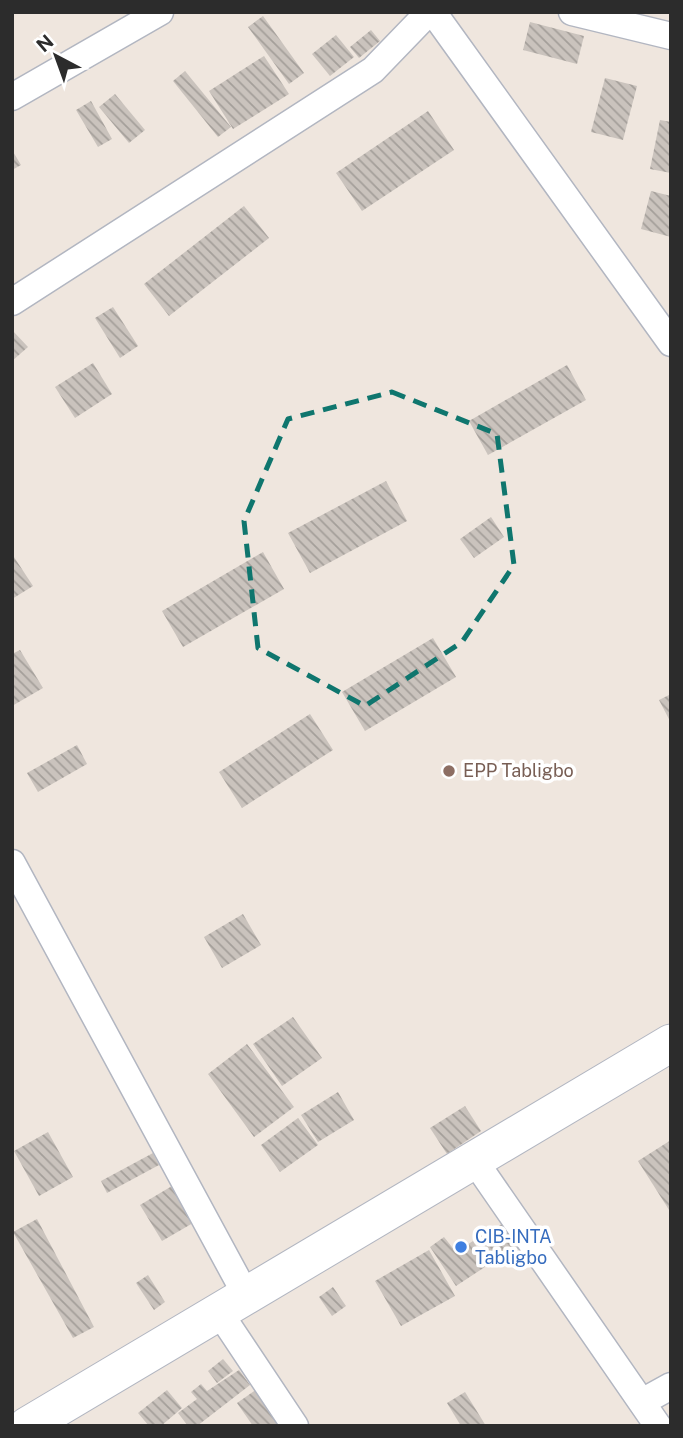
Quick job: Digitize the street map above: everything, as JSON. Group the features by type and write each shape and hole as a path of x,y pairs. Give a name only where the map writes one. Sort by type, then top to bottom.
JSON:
{"main road":[{"path":"27,1426 671,1042"}],"street":[{"path":"12,97 160,12"},
{"path":"12,302 373,70 431,12 671,343"},
{"path":"572,12 671,36"},
{"path":"12,863 295,1426"},
{"path":"474,1160 658,1426"},
{"path":"642,1402 671,1386"}],"highlighted area":[{"path":"392,392 497,434 514,565 462,642 365,706 258,648 244,521 288,419"}],"building":[{"path":"263,16 304,73 289,84 248,27"},
{"path":"530,22 584,36 577,64 523,50"},
{"path":"371,30 380,41 359,58 350,47"},
{"path":"336,35 354,57 330,76 312,54"},
{"path":"264,56 289,94 233,129 209,91"},
{"path":"185,71 231,127 218,137 173,81"},
{"path":"605,78 637,86 623,140 591,132"},
{"path":"115,94 145,130 129,143 99,107"},
{"path":"91,101 112,139 98,147 76,110"},
{"path":"428,111 454,150 362,211 336,173"},
{"path":"660,120 671,122 671,173 650,169"},
{"path":"12,150 21,165 12,170"},
{"path":"651,191 671,196 671,237 641,229"},
{"path":"244,206 269,238 169,316 144,284"},
{"path":"113,307 138,346 120,358 95,318"},
{"path":"12,330 28,347 12,361"},
{"path":"93,363 112,394 75,418 55,387"},
{"path":"567,365 586,400 488,455 469,421"},
{"path":"386,481 407,521 310,573 288,533"},
{"path":"491,517 504,537 474,558 460,539"},
{"path":"263,552 284,589 183,647 162,611"},
{"path":"12,554 33,586 12,599"},
{"path":"433,638 456,677 365,731 342,692"},
{"path":"20,650 43,688 12,706 12,654"},
{"path":"671,694 671,723 659,700"},
{"path":"310,714 333,750 242,808 219,772"},
{"path":"77,745 87,764 38,792 27,773"},
{"path":"243,914 261,945 222,968 204,937"},
{"path":"293,1017 322,1058 282,1086 253,1044"},
{"path":"247,1044 294,1107 254,1137 208,1074"},
{"path":"338,1092 354,1120 318,1142 301,1115"},
{"path":"465,1106 481,1131 447,1154 430,1128"},
{"path":"298,1118 318,1145 280,1172 261,1145"},
{"path":"48,1132 73,1177 39,1196 14,1151"},
{"path":"671,1140 671,1213 638,1161"},
{"path":"153,1153 159,1165 107,1193 101,1181"},
{"path":"172,1186 193,1223 162,1241 140,1205"},
{"path":"37,1219 94,1327 73,1338 13,1232"},
{"path":"509,1220 524,1245 495,1263 479,1237"},
{"path":"444,1237 456,1252 473,1241 488,1265 456,1286 430,1247"},
{"path":"429,1250 455,1296 401,1326 375,1281"},
{"path":"148,1275 165,1302 154,1310 136,1283"},
{"path":"333,1287 346,1306 332,1316 319,1297"},
{"path":"223,1359 233,1371 217,1383 208,1371"},
{"path":"239,1370 250,1385 197,1426 188,1426 178,1413 197,1399 191,1392 201,1384 207,1391"},
{"path":"257,1389 281,1426 253,1426 237,1403"},
{"path":"167,1390 182,1408 161,1426 149,1426 138,1413"},
{"path":"465,1392 486,1426 461,1426 447,1403"}],"place":[{"name":"EPP Tabligbo","path":"449,771"},
{"name":"CIB-INTA Tabligbo","path":"461,1247"}]}
